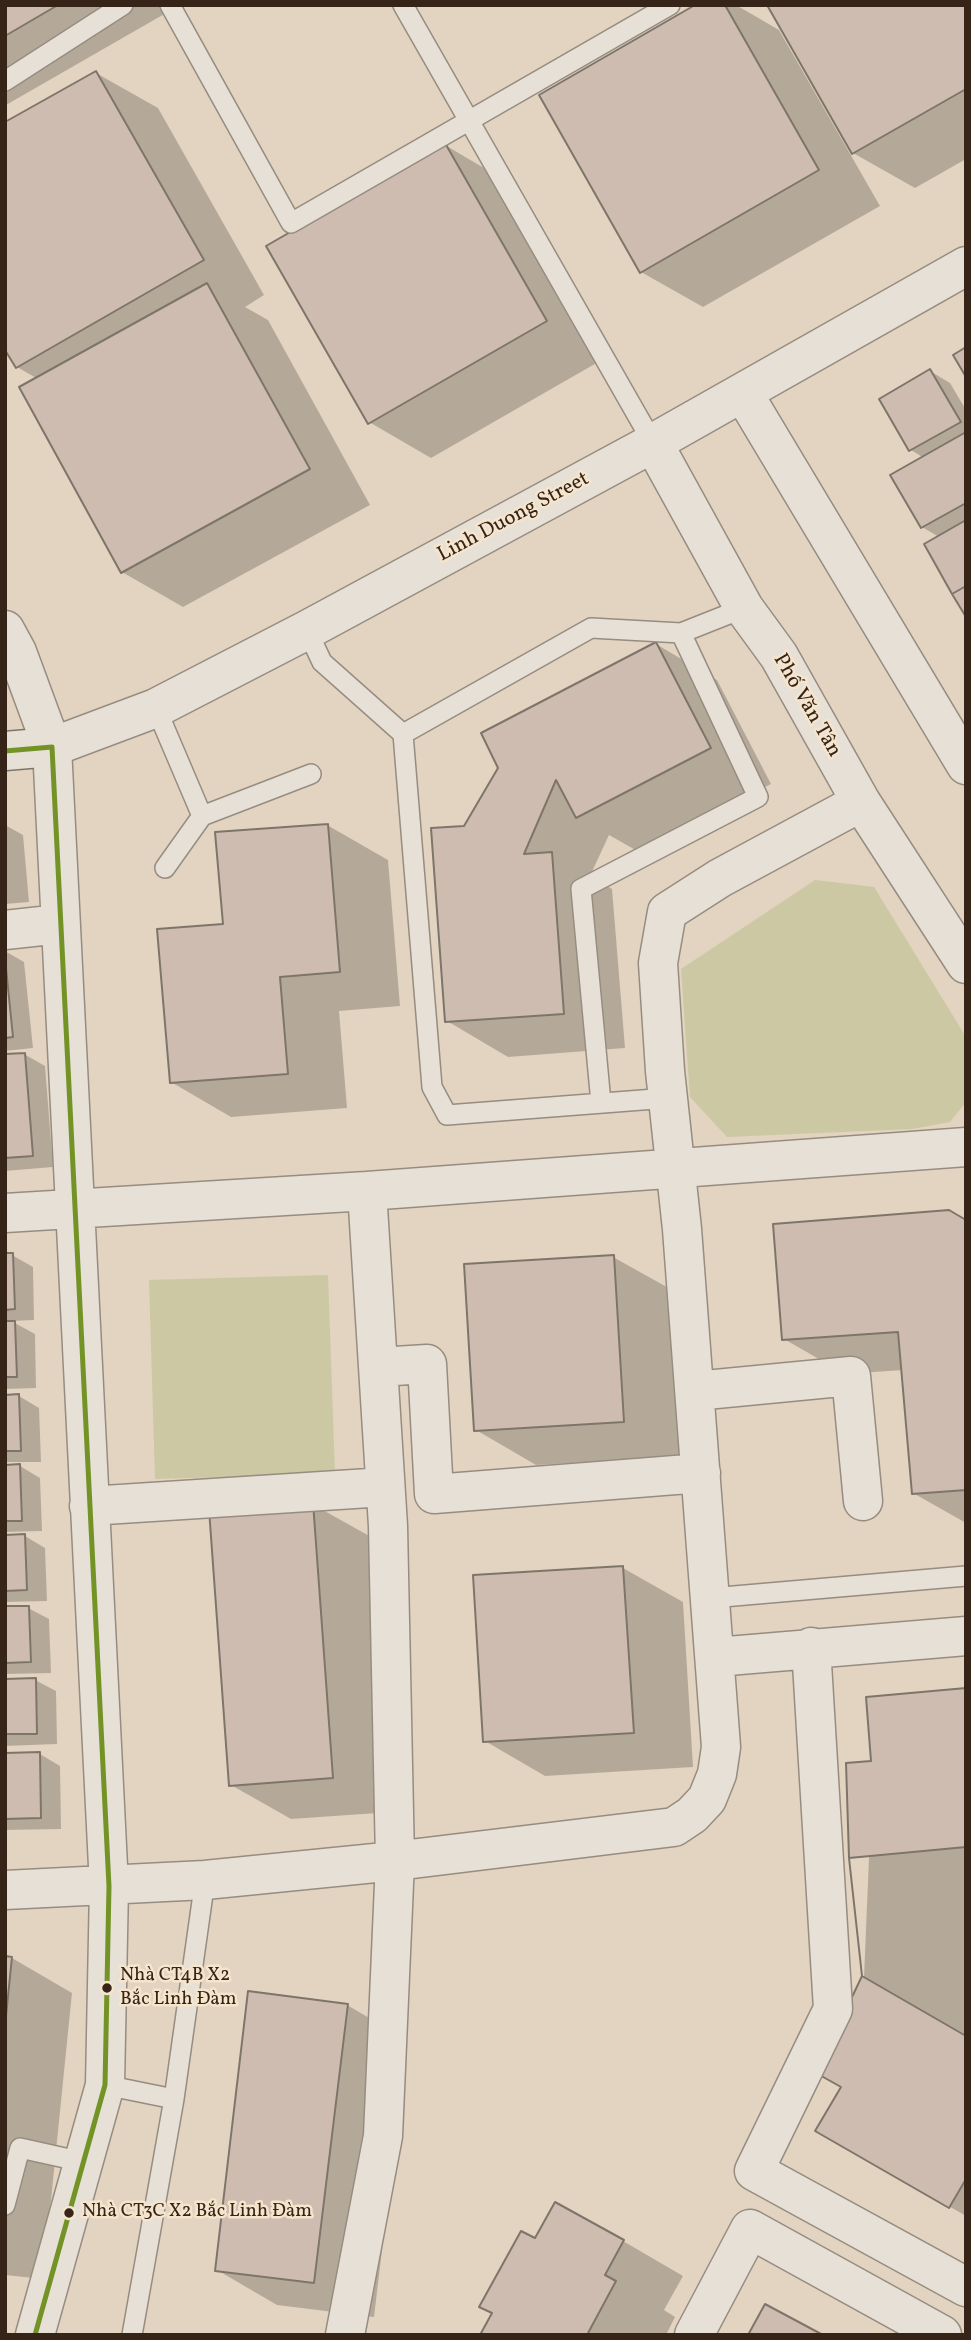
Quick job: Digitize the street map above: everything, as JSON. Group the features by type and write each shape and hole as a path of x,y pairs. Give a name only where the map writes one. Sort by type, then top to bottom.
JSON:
{"street":[{"name":"Linh Duong Street","path":"5,751 51,747 156,708 307,630 653,443 966,266"},
{"path":"743,393 966,765"},
{"name":"Phố Văn Tân","path":"653,443 744,608 779,656 861,802 966,964"},
{"path":"5,630 17,652 51,747 109,1886 105,2085 34,2335"},
{"path":"5,1890 205,1880 395,1861 674,1827 682,1823 707,1799 717,1773 721,1747 716,1657 658,963 667,912 720,878 861,802"},
{"path":"5,930 60,924"},
{"path":"5,1213 367,1191 966,1147"},
{"path":"345,2335 383,2136 395,1861 386,1487 367,1191"},
{"path":"378,1367 427,1364 434,1494 701,1473"},
{"path":"695,1391 851,1376 863,1501"},
{"path":"89,1506 386,1487"},
{"path":"716,1657 966,1636"},
{"path":"811,1647 833,2008 754,2171 966,2287"},
{"path":"694,2335 750,2229 942,2335"}],"lane":[{"path":"5,81 123,5"},
{"path":"170,5 291,223 670,5"},
{"path":"403,5 653,443"},
{"path":"403,734 591,628 681,633 744,608"},
{"path":"307,630 323,662 403,734 432,1087 447,1115 668,1098"},
{"path":"601,1103 580,889 758,797 681,633"},
{"path":"156,708 202,816"},
{"path":"165,868 202,816 311,774"},
{"path":"711,1598 966,1576"},
{"path":"132,2335 174,2099 205,1880"},
{"path":"105,2085 174,2099"},
{"path":"5,2205 20,2148 83,2162"}],"shaded area":[{"path":"815,880 874,887 966,1037 966,1102 950,1122 912,1129 727,1137 690,1097 681,969"},
{"path":"328,1275 335,1474 155,1479 149,1280"}],"building":[{"path":"5,5 58,5 5,36"},
{"path":"695,5 725,5 819,170 640,273 539,95"},
{"path":"767,5 966,5 966,89 852,154"},
{"path":"96,71 204,260 16,368 5,350 5,122"},
{"path":"445,143 547,321 368,424 266,246"},
{"path":"207,283 310,469 121,573 19,387"},
{"path":"966,347 966,377 953,355"},
{"path":"930,369 961,422 909,451 879,399"},
{"path":"966,432 966,503 921,528 890,475"},
{"path":"966,520 966,586 952,594 924,544"},
{"path":"966,586 966,617 952,594"},
{"path":"656,642 711,748 576,818 556,780 524,854 552,852 564,1014 445,1022 431,828 464,826 498,768 481,733"},
{"path":"328,824 340,972 280,977 288,1074 170,1083 157,929 223,924 215,832"},
{"path":"5,958 13,1037 5,1038"},
{"path":"25,1053 33,1156 5,1158 5,1054"},
{"path":"949,1210 966,1220 966,1490 912,1494 898,1332 782,1340 773,1224"},
{"path":"5,1253 13,1253 15,1309 5,1310"},
{"path":"614,1255 624,1422 474,1431 464,1264"},
{"path":"5,1321 15,1321 17,1377 5,1377"},
{"path":"19,1394 21,1451 5,1451 5,1395"},
{"path":"20,1464 22,1521 5,1521 5,1465"},
{"path":"313,1502 333,1778 229,1786 209,1509"},
{"path":"25,1534 27,1590 5,1591 5,1535"},
{"path":"623,1566 634,1733 483,1742 473,1575"},
{"path":"5,1606 29,1606 31,1662 5,1663"},
{"path":"36,1678 37,1734 5,1734 5,1679"},
{"path":"966,1688 966,2179 949,2208 815,2131 841,2087 816,2073 862,1976 849,1858 846,1763 871,1761 866,1697"},
{"path":"40,1752 41,1818 5,1819 5,1753"},
{"path":"966,1847 966,2036 862,1976 849,1858"},
{"path":"5,1956 12,1957 5,2026"},
{"path":"248,1991 348,2004 314,2283 215,2271"},
{"path":"555,2202 624,2240 605,2275 616,2281 587,2335 480,2335 492,2313 479,2307 521,2231 535,2238"},
{"path":"765,2304 823,2335 748,2335"}],"transit line":[{"path":"5,751 52,747 109,1886 105,2085 35,2335"}],"place":[{"name":"Nhà CT4B X2 Bắc Linh Đàm","path":"107,1988"},
{"name":"Nhà CT3C X2 Bắc Linh Đàm","path":"69,2213"}]}
